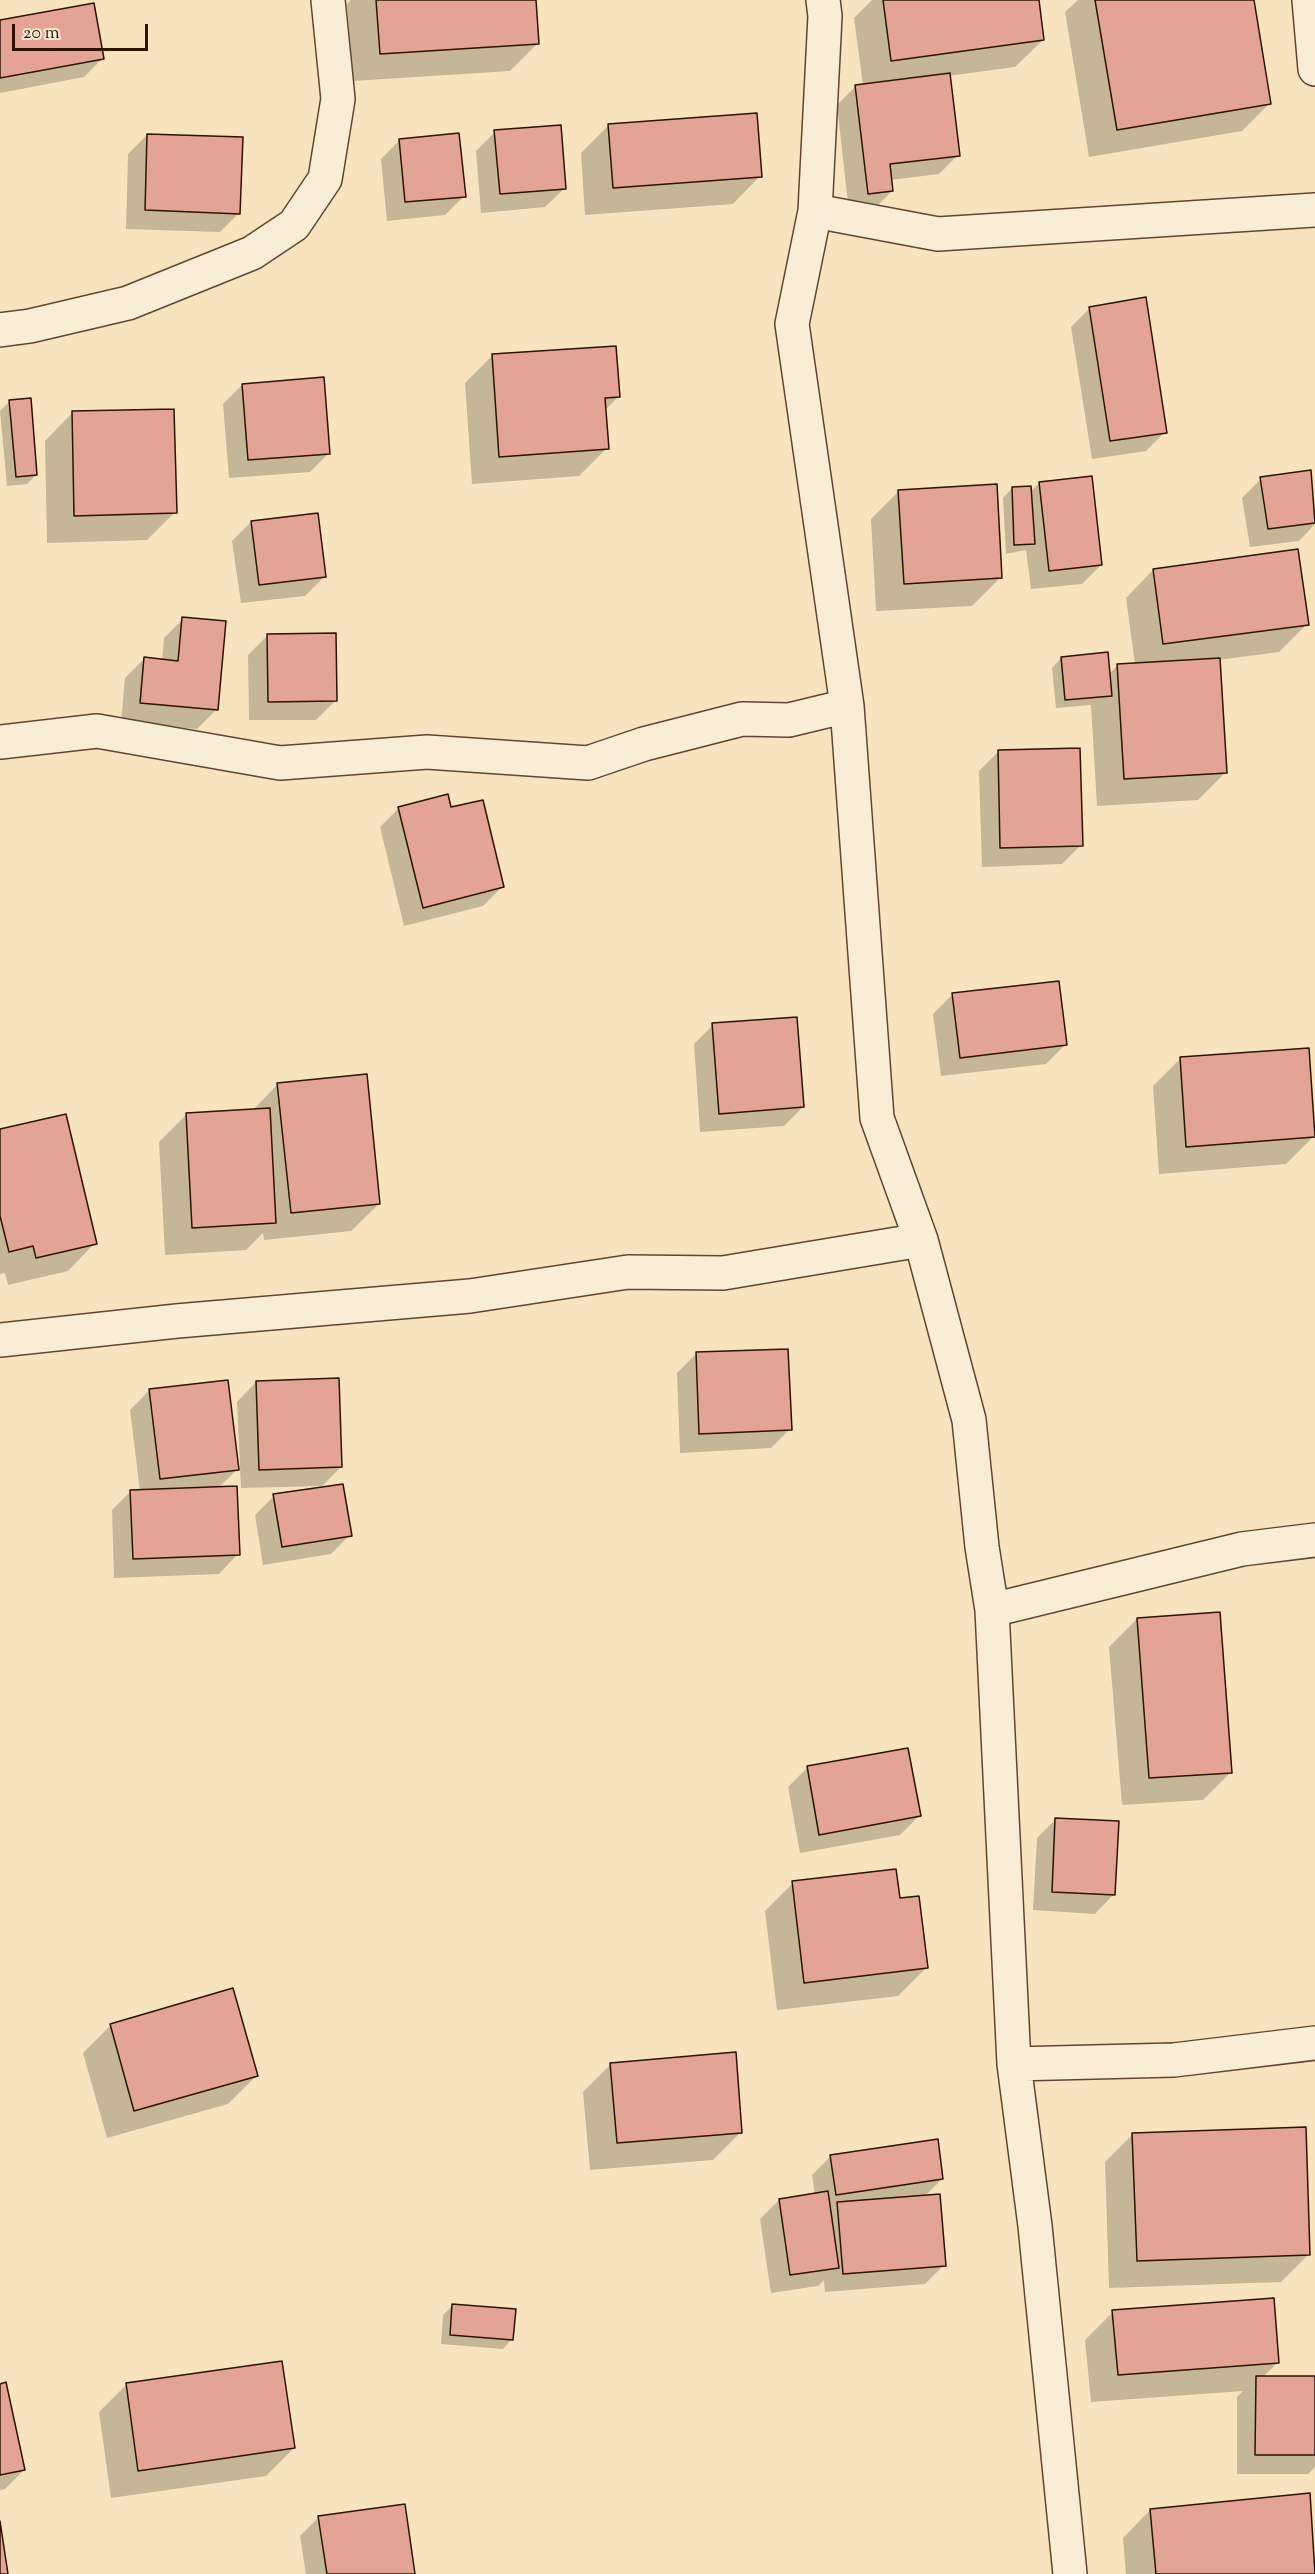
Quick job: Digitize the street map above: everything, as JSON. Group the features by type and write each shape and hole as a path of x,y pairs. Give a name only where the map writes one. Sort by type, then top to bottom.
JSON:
{"street":[{"path":"0,330 30,326 128,303 252,253 294,225 325,179 338,99 328,0"},
{"path":"823,0 825,16 815,211 792,324 847,706 877,1119 921,1240 969,1420 982,1547 992,1611 1014,2064 1035,2226 1070,2574"},
{"path":"1309,0 1315,69"},
{"path":"815,211 938,234 1315,210"},
{"path":"0,741 97,731 280,763 427,752 588,763 644,744 742,719 789,720 847,706"},
{"path":"0,1341 177,1321 470,1296 628,1272 723,1273 921,1240"},
{"path":"992,1611 1242,1549 1315,1540"},
{"path":"1014,2064 1174,2060 1315,2043"}],"building":[{"path":"376,0 536,0 539,44 380,54"},
{"path":"883,0 1039,0 1044,40 891,61"},
{"path":"1095,0 1254,0 1271,104 1117,130"},
{"path":"94,3 104,59 0,78 0,20"},
{"path":"950,73 960,156 890,164 893,191 868,194 855,85"},
{"path":"757,113 762,177 613,188 608,124"},
{"path":"561,125 566,189 500,194 494,130"},
{"path":"459,133 466,197 405,202 399,139"},
{"path":"147,134 243,137 240,214 145,210"},
{"path":"1146,297 1167,433 1110,441 1089,307"},
{"path":"616,346 620,397 605,398 609,449 499,457 492,354"},
{"path":"324,377 330,454 248,460 242,384"},
{"path":"31,398 37,475 16,477 9,400"},
{"path":"174,409 177,513 74,516 72,411"},
{"path":"1311,470 1315,523 1268,529 1260,477"},
{"path":"1092,476 1102,565 1049,571 1039,482"},
{"path":"997,484 1002,578 904,584 898,490"},
{"path":"1031,486 1035,544 1014,545 1012,487"},
{"path":"318,513 326,577 259,585 251,521"},
{"path":"1298,549 1309,625 1163,644 1153,569"},
{"path":"182,617 226,621 218,710 140,703 144,657 178,661"},
{"path":"336,633 337,701 268,702 267,634"},
{"path":"1108,652 1112,696 1065,700 1061,657"},
{"path":"1220,658 1227,773 1124,779 1117,664"},
{"path":"1080,748 1083,846 1000,848 998,750"},
{"path":"448,794 451,807 483,800 504,887 423,908 398,807"},
{"path":"1059,981 1067,1045 960,1058 952,993"},
{"path":"797,1017 804,1107 719,1114 712,1023"},
{"path":"1309,1048 1315,1137 1186,1147 1180,1057"},
{"path":"367,1074 380,1204 291,1213 277,1083"},
{"path":"270,1108 276,1223 192,1228 186,1113"},
{"path":"66,1114 97,1244 36,1258 33,1246 9,1252 0,1216 0,1129"},
{"path":"788,1349 792,1430 699,1434 696,1352"},
{"path":"339,1378 342,1467 259,1470 256,1381"},
{"path":"228,1380 239,1470 160,1479 149,1389"},
{"path":"343,1484 352,1536 282,1547 273,1494"},
{"path":"237,1486 240,1555 133,1559 130,1490"},
{"path":"1220,1612 1232,1773 1149,1778 1137,1618"},
{"path":"908,1748 921,1816 819,1835 807,1766"},
{"path":"1055,1818 1119,1821 1115,1895 1052,1892"},
{"path":"896,1869 900,1898 919,1896 928,1968 804,1983 792,1881"},
{"path":"233,1988 258,2076 134,2111 110,2024"},
{"path":"736,2052 742,2133 617,2143 610,2063"},
{"path":"1306,2127 1310,2255 1137,2261 1132,2133"},
{"path":"938,2139 943,2179 836,2195 830,2155"},
{"path":"828,2191 839,2268 790,2275 779,2199"},
{"path":"940,2194 946,2266 843,2274 837,2202"},
{"path":"1274,2298 1279,2363 1118,2375 1112,2310"},
{"path":"452,2304 516,2309 513,2340 450,2335"},
{"path":"282,2361 295,2448 138,2471 126,2383"},
{"path":"1256,2376 1315,2376 1315,2455 1255,2455"},
{"path":"6,2382 25,2470 0,2475 0,2384"},
{"path":"1310,2493 1315,2574 1156,2574 1150,2509"},
{"path":"405,2504 415,2574 327,2574 318,2516"},
{"path":"0,2521 8,2574 0,2574"}]}
